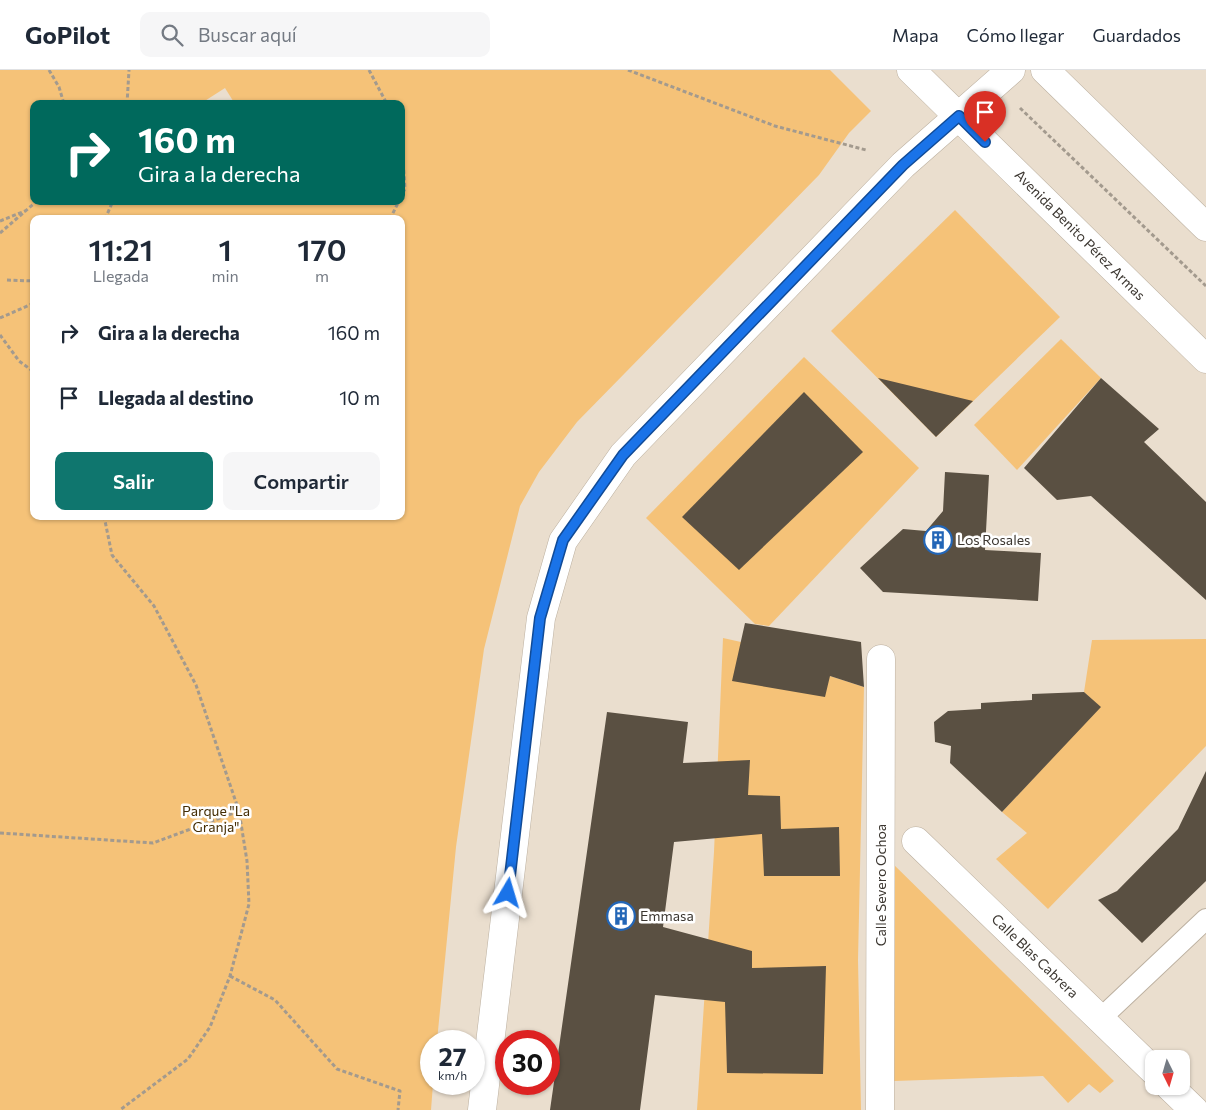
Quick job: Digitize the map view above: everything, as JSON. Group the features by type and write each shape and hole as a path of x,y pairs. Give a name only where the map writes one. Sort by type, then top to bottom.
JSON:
{"street":[{"name":"Avenida Benito Pérez Armas","path":"911,70 1206,359"},
{"path":"1045,70 1206,227"},
{"path":"482,1110 540,618 563,540 623,455 903,165 1003,77"},
{"name":"Calle Severo Ochoa","path":"880,1110 881,659"},
{"name":"Calle Blas Cabrera","path":"916,841 1145,1062"},
{"path":"1179,1095 1194,1110"}],"lane":[{"path":"1100,1019 1206,919"}],"path":[{"path":"49,70 59,88 63,100"},
{"path":"127,100 129,70"},
{"path":"370,70 385,100"},
{"path":"628,70 775,126 866,150"},
{"path":"1003,77 1206,286"},
{"path":"0,233 32,205"},
{"path":"0,222 29,209"},
{"path":"7,280 30,281"},
{"path":"0,318 30,305"},
{"path":"0,335 19,361 30,369"},
{"path":"105,520 112,555 154,606 196,685 239,811 247,861 249,904 230,976 210,1027 188,1058 120,1110"},
{"path":"0,833 153,843 239,811"},
{"path":"230,976 275,1000 337,1069 400,1091 398,1110"}],"green space":[{"name":"Parque \"La Granja\"","path":"0,70 830,70 871,111 849,133 819,175 577,422 539,472 520,506 484,649 456,847 438,1030 420,1030 420,1095 432,1095 431,1110 0,1110"},
{"path":"955,210 1060,317 936,437 831,331"},
{"path":"1061,339 1101,378 1017,470 974,425"},
{"path":"804,357 919,468 769,626 755,624 646,518"},
{"path":"723,638 741,642 749,684 830,676 864,687 858,960 861,1110 697,1110 714,852"},
{"path":"1206,639 1206,746 1048,909 996,859 1027,833 1002,812 1100,707 1084,692 1092,640"},
{"path":"888,859 1114,1081 1100,1093 1089,1084 1068,1103 1043,1076 894,1081"}],"building":[{"path":"878,378 973,401 936,437"},
{"path":"1101,378 1159,429 1144,442 1206,502 1206,600 1091,496 1057,500 1024,468"},
{"path":"804,392 863,452 739,570 682,517"},
{"name":"Los Rosales","path":"945,472 989,475 985,550 1041,553 1038,601 883,592 860,568 903,529 926,531 943,511"},
{"path":"745,623 861,642 864,687 830,676 825,697 732,681"},
{"path":"1084,692 1101,707 1002,812 950,763 951,746 935,742 934,722 948,711 981,709 981,703 1032,700 1032,694"},
{"path":"607,712 688,722 683,763 750,760 748,795 780,796 781,829 839,827 840,876 764,876 762,834 674,842 663,927 752,951 752,968 826,966 823,1074 727,1073 725,1002 655,995 640,1110 550,1110 552,1095 560,1095 560,1040"},
{"path":"1206,771 1206,881 1142,943 1098,900 1117,891 1178,829"}],"place":[{"name":"Los Rosales","path":"938,540"},
{"name":"Emmasa","path":"621,916"}],"route":[{"path":"508,893 540,618 563,540 623,455 903,165 959,116 985,142"}]}
